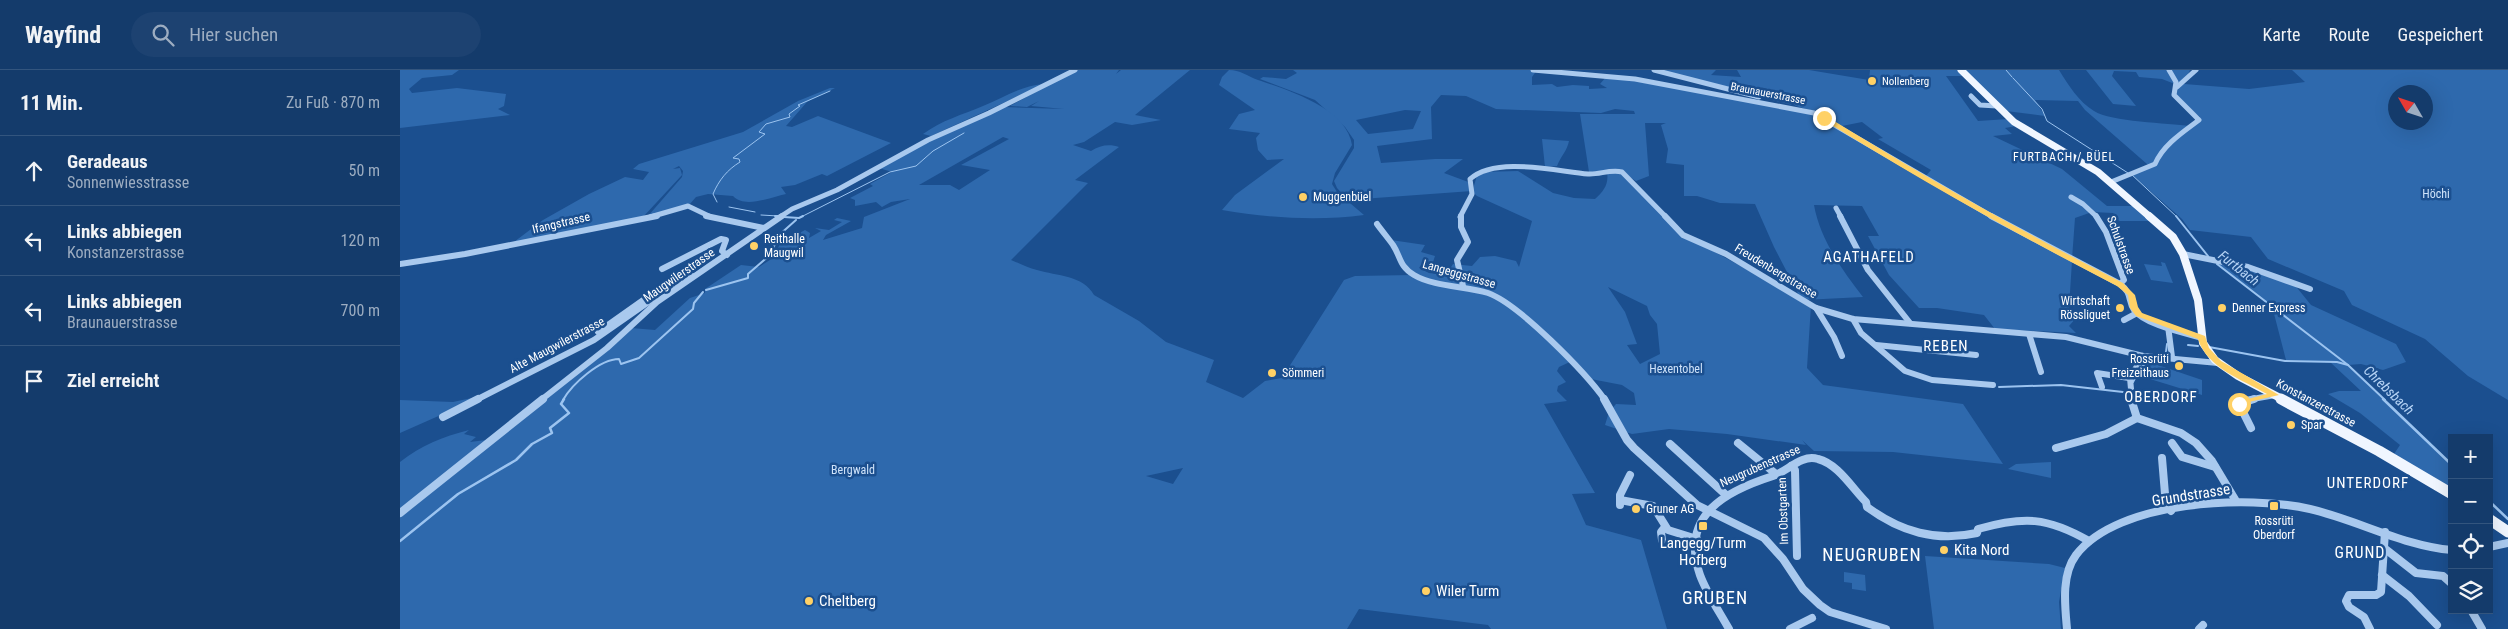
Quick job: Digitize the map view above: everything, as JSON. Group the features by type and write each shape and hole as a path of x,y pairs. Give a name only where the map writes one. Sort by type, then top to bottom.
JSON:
{"main road":[{"name":"Konstanzerstrasse","path":"1962,70 1997,106 2026,130 2084,163 2110,182 2170,234 2183,254 2200,309 2202,338 2205,349 2218,363 2388,456 2448,492"},
{"path":"2493,522 2508,532"}],"street":[{"name":"Maugwilerstrasse","path":"400,513 607,348 657,302 797,205 834,192 928,140 1003,106 1075,70"},
{"name":"Braunauerstrasse","path":"1534,70 1634,79 1792,107 1822,116 1910,171 1965,200 2022,234 2120,284 2131,295 2137,313"},
{"path":"1654,70 1792,107"},
{"path":"2169,70 2177,87"},
{"path":"2110,182 2155,164 2158,157 2180,134 2197,122 2198,117 2174,95 2177,87 2196,70"},
{"name":"Konstanzerstrasse","path":"1971,96 1980,105 1997,106"},
{"name":"Freudenbergstrasse","path":"1463,286 1457,260 1468,242 1460,218 1461,210 1472,194 1471,175 1482,170 1505,167 1592,174 1613,171 1627,176 1681,234 1726,254 1816,308 1853,319 2072,338 2143,356 2172,357 2218,363"},
{"name":"Schulstrasse","path":"2071,197 2087,205 2102,221 2124,280 2120,284"},
{"name":"Ifangstrasse","path":"400,264 487,251 596,226 661,215 686,206 693,207 702,215 764,228"},
{"path":"1836,208 1868,270 1910,323"},
{"name":"Langeggstrasse","path":"1378,224 1391,240 1399,261 1404,268 1430,281 1463,286 1490,294 1507,303 1591,380 1609,406 1627,440 1697,505 1707,511"},
{"path":"662,269 721,239 726,240 722,251 727,255"},
{"path":"2183,254 2205,256 2268,272 2310,289"},
{"path":"598,332 650,295 679,280 695,276"},
{"name":"Alte Maugwilerstrasse","path":"443,417 594,340 666,290 677,288"},
{"path":"1816,308 1823,322 1836,338 1842,356"},
{"path":"2124,320 2137,313 2202,338"},
{"path":"1853,319 1861,333 1898,366 1921,378 1993,385"},
{"path":"2168,326 2172,357"},
{"path":"2029,334 2041,372"},
{"path":"1876,345 1976,355"},
{"path":"2137,418 2129,392 2129,378 2143,356"},
{"path":"2102,388 2096,373 2129,378"},
{"path":"2251,428 2239,404 2274,395"},
{"path":"2056,448 2106,434 2137,418 2193,440 2204,450 2236,501"},
{"path":"1738,443 1776,474"},
{"path":"2172,443 2182,456 2214,467"},
{"path":"1670,444 1725,494"},
{"name":"Neugrubenstrasse","path":"1697,539 1707,511 1725,494 1750,482 1776,474 1807,457 1823,460 1866,502 1867,507 1879,517 1920,534 1960,537 1977,533 1978,529 2005,520 2025,518 2061,526 2089,542"},
{"path":"2162,458 2166,506 2171,511"},
{"name":"Im Obstgarten","path":"1791,466 1795,470 1797,556"},
{"path":"1630,475 1620,495 1620,503 1653,506 1657,508 1665,527 1673,533 1697,539 1696,554 1703,581 1729,629"},
{"name":"Grundstrasse","path":"2067,629 2064,598 2066,579 2077,555 2089,542 2131,520 2171,511 2236,501 2290,505 2346,519 2424,545 2448,549"},
{"path":"1707,511 1764,538 1773,547 1807,593 1830,612 1886,629"},
{"path":"1662,540 1661,532 1665,527"},
{"path":"2370,629 2364,617 2349,607 2346,601 2349,595 2380,593 2385,532"},
{"path":"2493,546 2508,543"},
{"path":"2384,548 2416,573 2443,576 2448,580"},
{"path":"2382,574 2409,596 2437,625"},
{"path":"2473,614 2482,629"},
{"path":"1790,629 1812,618"}],"green space":[{"path":"400,70 459,70 452,75 422,78 409,89 412,93 457,88 506,94 504,106 498,109 510,115 400,128"},
{"path":"1075,70 1119,70 1116,74 1121,70 1190,70 1135,115 1161,120 1132,125 1115,122 1084,142 1073,145 1091,151 1105,146 1119,147 1075,180 1088,183 1011,260 1034,269 1076,280 1089,288 1094,295 1139,321 1166,342 1214,360 1206,382 1243,398 1265,381 1282,378 1344,280 1355,276 1413,275 1404,268 1391,240 1425,245 1421,252 1435,256 1433,262 1424,261 1419,268 1429,273 1446,275 1453,264 1472,266 1480,257 1495,256 1516,261 1519,267 1532,221 1477,196 1472,191 1348,200 1337,188 1334,181 1354,148 1354,140 1345,127 1315,100 1260,79 1263,77 1286,79 1297,73 1293,70 1537,70 1532,77 1532,85 1552,84 1557,87 1573,85 1589,86 1589,89 1607,88 1600,84 1606,77 1614,77 1814,114 1908,171 2072,261 2069,308 2074,312 2076,318 2069,326 2076,333 1995,329 1984,315 1937,308 1919,308 1889,275 1868,236 1879,236 1862,206 1814,205 1821,230 1833,254 1863,297 1803,300 1811,305 1807,368 1823,385 1963,404 2003,464 1893,452 1814,451 1802,440 1806,445 1727,434 1669,429 1632,434 1605,425 1609,412 1616,404 1636,405 1634,393 1622,385 1591,379 1572,361 1559,367 1557,371 1566,382 1558,386 1557,391 1567,401 1544,404 1595,493 1572,494 1586,525 1641,540 1667,629 1491,629 1488,625 1359,609 1347,629 400,629 400,515 631,328 655,330 690,298 705,293 705,289 741,265 759,267 773,258 783,238 790,238 805,230 810,233 809,238 821,231 815,228 829,230 842,222 834,220 837,218 851,221 826,235 823,240 862,228 864,217 910,199 891,202 882,207 876,202 855,206 855,200 850,198 873,186 870,184 892,172 879,168 930,140 1003,107 1064,109 1031,106 1039,101 1027,107 1010,106","holes":["1441,95 1466,96 1496,109 1601,113 1615,109 1634,111 1635,114 1580,114 1589,172 1607,172 1605,187 1595,199 1574,198 1553,193 1518,171 1478,172 1473,189 1471,183 1444,173 1463,159 1381,163 1377,146 1432,139 1431,107","1405,110 1421,111 1413,129 1368,134 1356,120","1645,123 1666,123 1661,125 1668,149 1666,163 1684,165 1684,196 1697,196 1720,203 1755,204 1774,247 1801,299 1678,232 1623,173 1636,181 1649,176","1003,137 1009,139 961,165 990,170 959,190 950,185 919,185","1608,287 1647,306 1650,315 1657,324 1660,354 1640,364 1627,345 1637,344 1625,312","1183,468 1173,484 1146,476"]},
{"path":"1229,70 1240,72 1299,95 1328,111 1339,121 1348,132 1352,145 1335,173 1332,184 1337,192 1364,215 1329,218 1293,218 1222,210 1235,195 1284,159 1267,160 1258,150 1256,138 1260,133 1229,129 1239,114 1255,110 1219,85 1222,77"},
{"path":"1657,70 1716,70 1711,75 1741,77 1737,70 1809,70 1869,80 1870,70 1961,70 1967,76 1946,76 1978,121 2008,119 2016,126 2005,128 2012,134 1993,136 2062,169 2107,206 2133,206 2152,221 2119,221 2113,213 2092,212 2075,218 2072,259 1925,177 1931,170 1878,139 1883,138 1862,122 1842,126 1820,113 1796,106 1779,94 1792,105"},
{"name":"Höchi","path":"1965,70 2059,70 2079,98 2088,107 2102,115 2126,120 2190,126 2200,117 2171,94 2180,86 2162,79 2139,77 2136,72 2114,71 2112,76 2136,106 2113,104 2086,70 2190,70 2184,84 2249,89 2305,82 2292,70 2508,70 2508,400 2468,376 2425,339 2352,305 2344,291 2268,259 2251,237 2190,230 2182,219 2131,174 2149,166 2085,110 2078,101 2035,100 2045,116 2006,111"},
{"path":"1045,84 931,136 923,134 945,121 1013,92"},
{"path":"830,88 835,88 807,102 786,126 792,127 818,116 891,143 827,176 822,174 795,185 781,187 786,194 744,202 733,196 708,194 696,197 689,205 648,216 682,177 683,171 679,166 673,169 680,168 682,175 643,217 510,245 543,220 589,194 625,177 643,180 649,172 633,169 639,164 743,132 798,101"},
{"path":"1542,139 1569,141 1557,166 1545,167"},
{"path":"2211,259 2294,284 2311,305 2396,344 2406,362 2383,370 2361,364 2348,365 2448,461 2448,488 2394,454 2400,445 2360,413 2328,394 2339,391 2361,391 2330,362 2286,360 2272,306"},
{"path":"2161,262 2165,263 2173,283 2151,280 2144,264 2162,266"},
{"path":"2149,362 2202,380 2202,395 2137,375 2141,368"},
{"path":"486,395 400,433 400,400 453,402"},
{"path":"469,430 464,434 476,437 470,442 486,440 400,510 400,462 433,442"},
{"path":"2051,462 2051,478 2008,469 2016,464"},
{"path":"1925,556 2049,564 2065,568 2059,602 2061,629 1934,629"},
{"path":"1844,572 1865,575 1866,591 1852,589 1852,583 1844,582"}],"waterway":[{"name":"Furtbach","path":"2006,70 2012,77"},
{"name":"Furtbach","path":"2013,78 2042,109 2047,121 2128,173"},
{"path":"717,202 713,194 718,184 727,172 740,162 739,159 733,158 765,134 759,132 766,124 790,117 789,114 800,106 798,105 830,91"},
{"path":"801,217 890,172 916,166 933,151 964,133"},
{"name":"Furtbach","path":"2131,174 2176,216"},
{"path":"729,207 755,212"},
{"path":"761,215 778,216 775,216"},
{"name":"Furtbach","path":"2176,216 2208,256"},
{"path":"784,217 801,217"},
{"path":"706,290 748,278 748,274 771,254 778,236 796,220"},
{"name":"Furtbach","path":"2217,264 2348,365"},
{"path":"563,400 580,380 604,363 619,359 621,364 639,358 693,309 694,303 703,292"},
{"name":"Chrebsbach","path":"2166,352 2167,344"},
{"name":"Chrebsbach","path":"2188,345 2198,346"},
{"name":"Chrebsbach","path":"2209,347 2285,361 2337,362 2348,365"},
{"name":"Chrebsbach","path":"2133,382 2141,367 2155,360"},
{"name":"Chrebsbach","path":"2348,365 2385,400"},
{"name":"Chrebsbach","path":"1999,387 2061,385 2123,392"},
{"path":"400,541 458,494 516,460 532,444 552,433 550,428 569,413 561,404 564,399"},
{"name":"Chrebsbach","path":"2383,399 2448,461"},
{"name":"Chrebsbach","path":"2493,505 2508,519"}],"place":[{"name":"Nollenberg","path":"1872,81"},
{"name":"Muggenbüel","path":"1303,197"},
{"name":"Reithalle Maugwil","path":"754,246"},
{"name":"Wirtschaft Rössliguet","path":"2120,308"},
{"name":"Denner Express","path":"2222,308"},
{"name":"Rossrüti Freizeithaus","path":"2179,366"},
{"name":"Sömmeri","path":"1272,373"},
{"name":"Spar","path":"2291,425"},
{"name":"Rossrüti Oberdorf","path":"2274,506"},
{"name":"Gruner AG","path":"1636,509"},
{"name":"Langegg/Turm Hofberg","path":"1703,526"},
{"name":"Kita Nord","path":"1944,550"},
{"name":"Wiler Turm","path":"1426,591"},
{"name":"Cheltberg","path":"809,601"}],"district":[{"name":"FURTBACH / BÜEL","path":"2064,157"},
{"name":"AGATHAFELD","path":"1869,257"},
{"name":"REBEN","path":"1946,346"},
{"name":"OBERDORF","path":"2161,397"},
{"name":"UNTERDORF","path":"2368,483"},
{"name":"GRUND","path":"2360,552"},
{"name":"NEUGRUBEN","path":"1872,555"},
{"name":"GRUBEN","path":"1715,598"}],"route":[{"path":"1824,118 1910,171 1965,200 2022,234 2075,263 2120,284 2131,295 2136,312 2149,320 2202,338 2205,349 2218,363 2274,395 2265,399 2243,401 2239,404"}],"park label":[{"name":"Hexentobel","path":"1676,369"},
{"name":"Bergwald","path":"853,470"}]}
